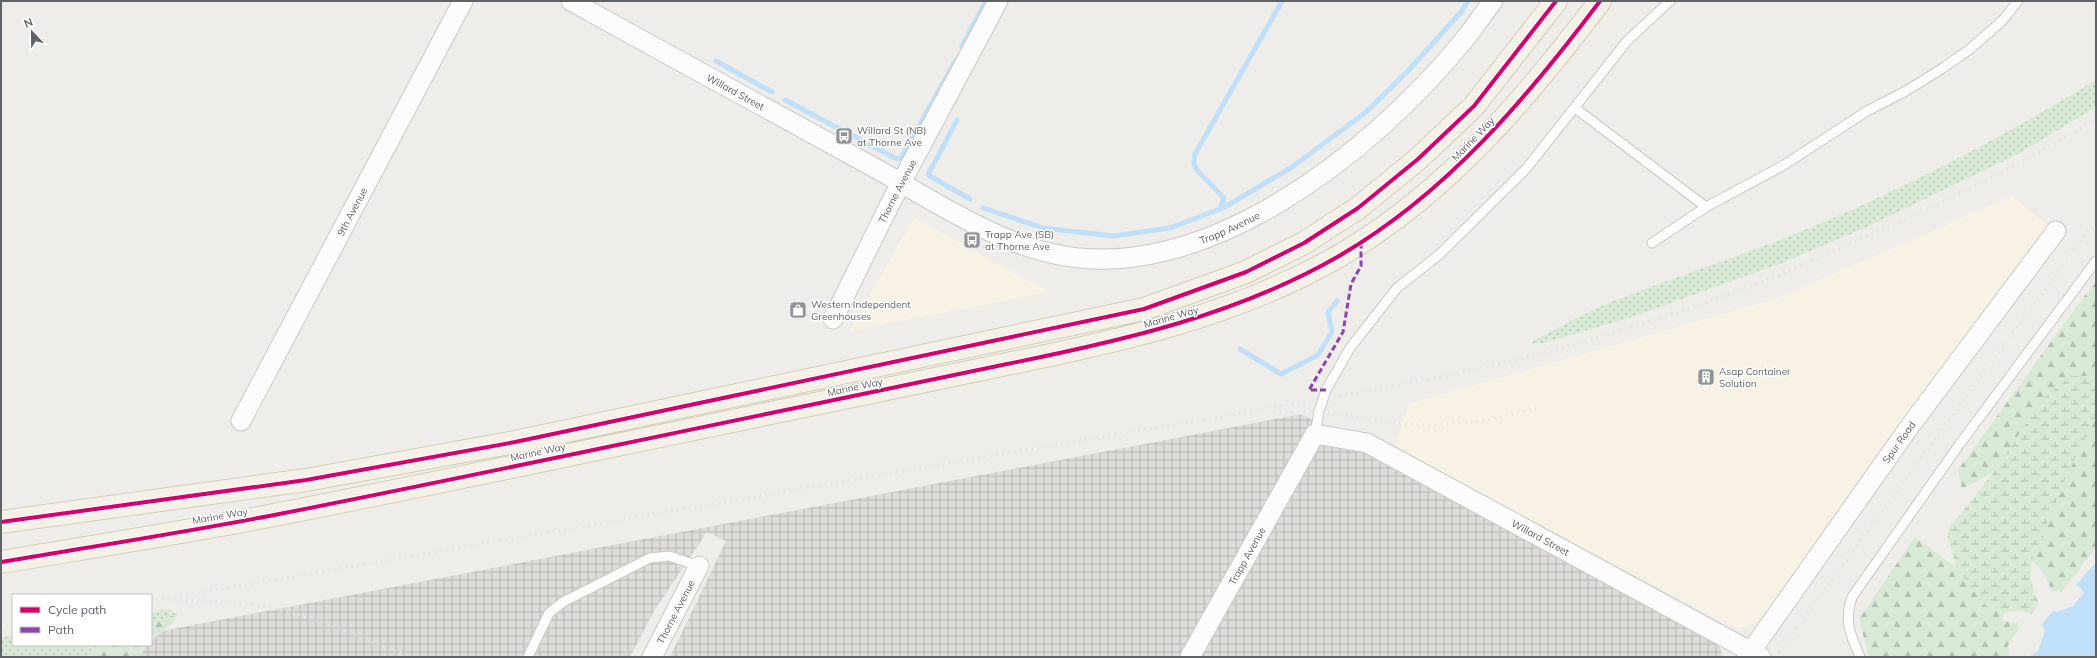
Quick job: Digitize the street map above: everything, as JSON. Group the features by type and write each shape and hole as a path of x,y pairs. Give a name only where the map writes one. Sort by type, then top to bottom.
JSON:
{"main road":[{"name":"Marine Way","path":"1,522 306,480 508,444 1144,309 1246,272 1304,242 1358,208 1418,159 1474,106 1556,1"},
{"name":"Marine Way","path":"1,562 267,516 1088,348 1227,308 1284,284 1337,257 1404,212 1443,181 1501,122 1554,62 1600,1"}],"street":[{"name":"9th Avenue","path":"241,421 463,1"},
{"name":"Willard Street","path":"571,1 901,183"},
{"name":"Thorne Avenue","path":"833,319 901,183 998,1"},
{"name":"Trapp Avenue","path":"901,183 997,234 1049,253 1083,258 1117,259 1150,255 1181,248 1245,221 1324,171 1402,106 1464,40 1493,1"},
{"name":"Spur Road","path":"1753,655 1910,426 2056,231"},
{"name":"Willard Street","path":"1315,434 1368,444 1753,655"},
{"name":"Trapp Avenue","path":"1190,657 1315,434"},
{"name":"Thorne Avenue","path":"652,657 700,566"}],"lane":[{"path":"1315,434 1319,411 1326,390 1356,339 1397,288 1440,254 1526,169 1627,41 1670,1"},
{"path":"1652,243 1706,207 1784,165 1867,111 1906,91 1943,68 1970,49 1992,30 2002,21 2018,1"},
{"path":"1574,108 1706,207"},
{"path":"1860,657 1851,638 1847,616 1852,597 1959,445 2096,261"},
{"path":"528,657 549,613 563,602 650,558 669,556 700,566"}],"shaded area":[{"path":"2012,196 2052,229 1763,616 1750,626 1739,628 1728,625 1394,447 1409,404 1778,298"},
{"path":"914,218 1049,292 849,331"},
{"path":"1302,414 1403,471 1717,642 1721,649 1722,657 670,657 726,541 707,532 654,611 630,657 135,657 140,646 152,646 152,633"}],"green space":[{"path":"2096,80 2096,107 2020,153 1867,227 1782,263 1629,318 1543,343 1531,344 1533,341 1601,306 1790,236 1908,184 2022,124"},
{"path":"2096,282 2096,382 2088,376 2042,400 1994,472 1962,489 1958,470 2079,303"},
{"path":"2071,376 2088,376 2096,382 2096,416 2066,477 2032,561 2032,583 2039,603 2032,614 2016,610 2004,613 1984,605 1956,567 1947,535 1949,528 1994,472 2041,400"},
{"path":"2096,416 2096,547 2062,592 2052,591 2042,570 2032,561 2066,477"},
{"path":"1915,537 1956,567 1984,605 2004,613 2002,621 2018,623 2019,629 2008,645 2009,657 1869,657 1859,619"},
{"path":"168,609 178,614 152,623 152,612"},
{"path":"178,614 173,623 152,640 152,623"},
{"path":"12,635 12,646 94,646 93,657 1,657 1,638"},
{"path":"94,646 146,646 140,657 93,657"}],"water":[{"path":"2096,562 2096,657 2016,657 2033,634"}],"pier":[{"path":"2074,585 2079,586 2084,593 2073,606 2057,612 2051,611"},
{"path":"2041,622 2045,631 2038,651 2029,657 2014,657"}],"waterway":[{"path":"962,46 986,1"},
{"path":"1220,209 1224,198 1196,169 1194,163 1195,154 1282,1"},
{"path":"983,208 1043,228 1113,236 1170,228 1225,207 1292,167 1366,112 1407,72 1461,12 1468,1"},
{"path":"785,100 897,159 901,158 956,60"},
{"path":"716,61 772,92"},
{"path":"957,120 928,175 970,199"},
{"path":"1240,349 1281,374 1318,355 1332,332 1328,312 1337,301"}],"railway":[{"path":"152,601 1340,396 1511,361 1635,326 1716,299 1781,274 1920,212 1980,183 2010,168 2096,119"},
{"path":"1775,657 2096,220"},
{"path":"1274,412 1319,411 1401,424 1432,425 1484,421 1538,408"},
{"path":"174,601 228,602 268,608 330,626 411,657"},
{"path":"1,627 12,625"}],"marked path":[{"path":"1326,390 1309,390 1343,332 1351,284 1361,266 1361,243"}],"cycle path":[{"path":"1,522 306,480 515,442 1144,309 1246,272 1304,243 1358,208 1418,159 1474,106 1556,1"},
{"path":"1,562 169,534 337,503 1093,346 1178,324 1219,310 1260,295 1300,277 1339,256 1378,231 1415,204 1449,174 1514,108 1600,1"}],"place":[{"name":"Willard St (NB) at Thorne Ave","path":"844,136"},
{"name":"Trapp Ave (SB) at Thorne Ave","path":"972,240"},
{"name":"Western Independent Greenhouses","path":"798,310"},
{"name":"Asap Container Solution","path":"1706,377"}]}
